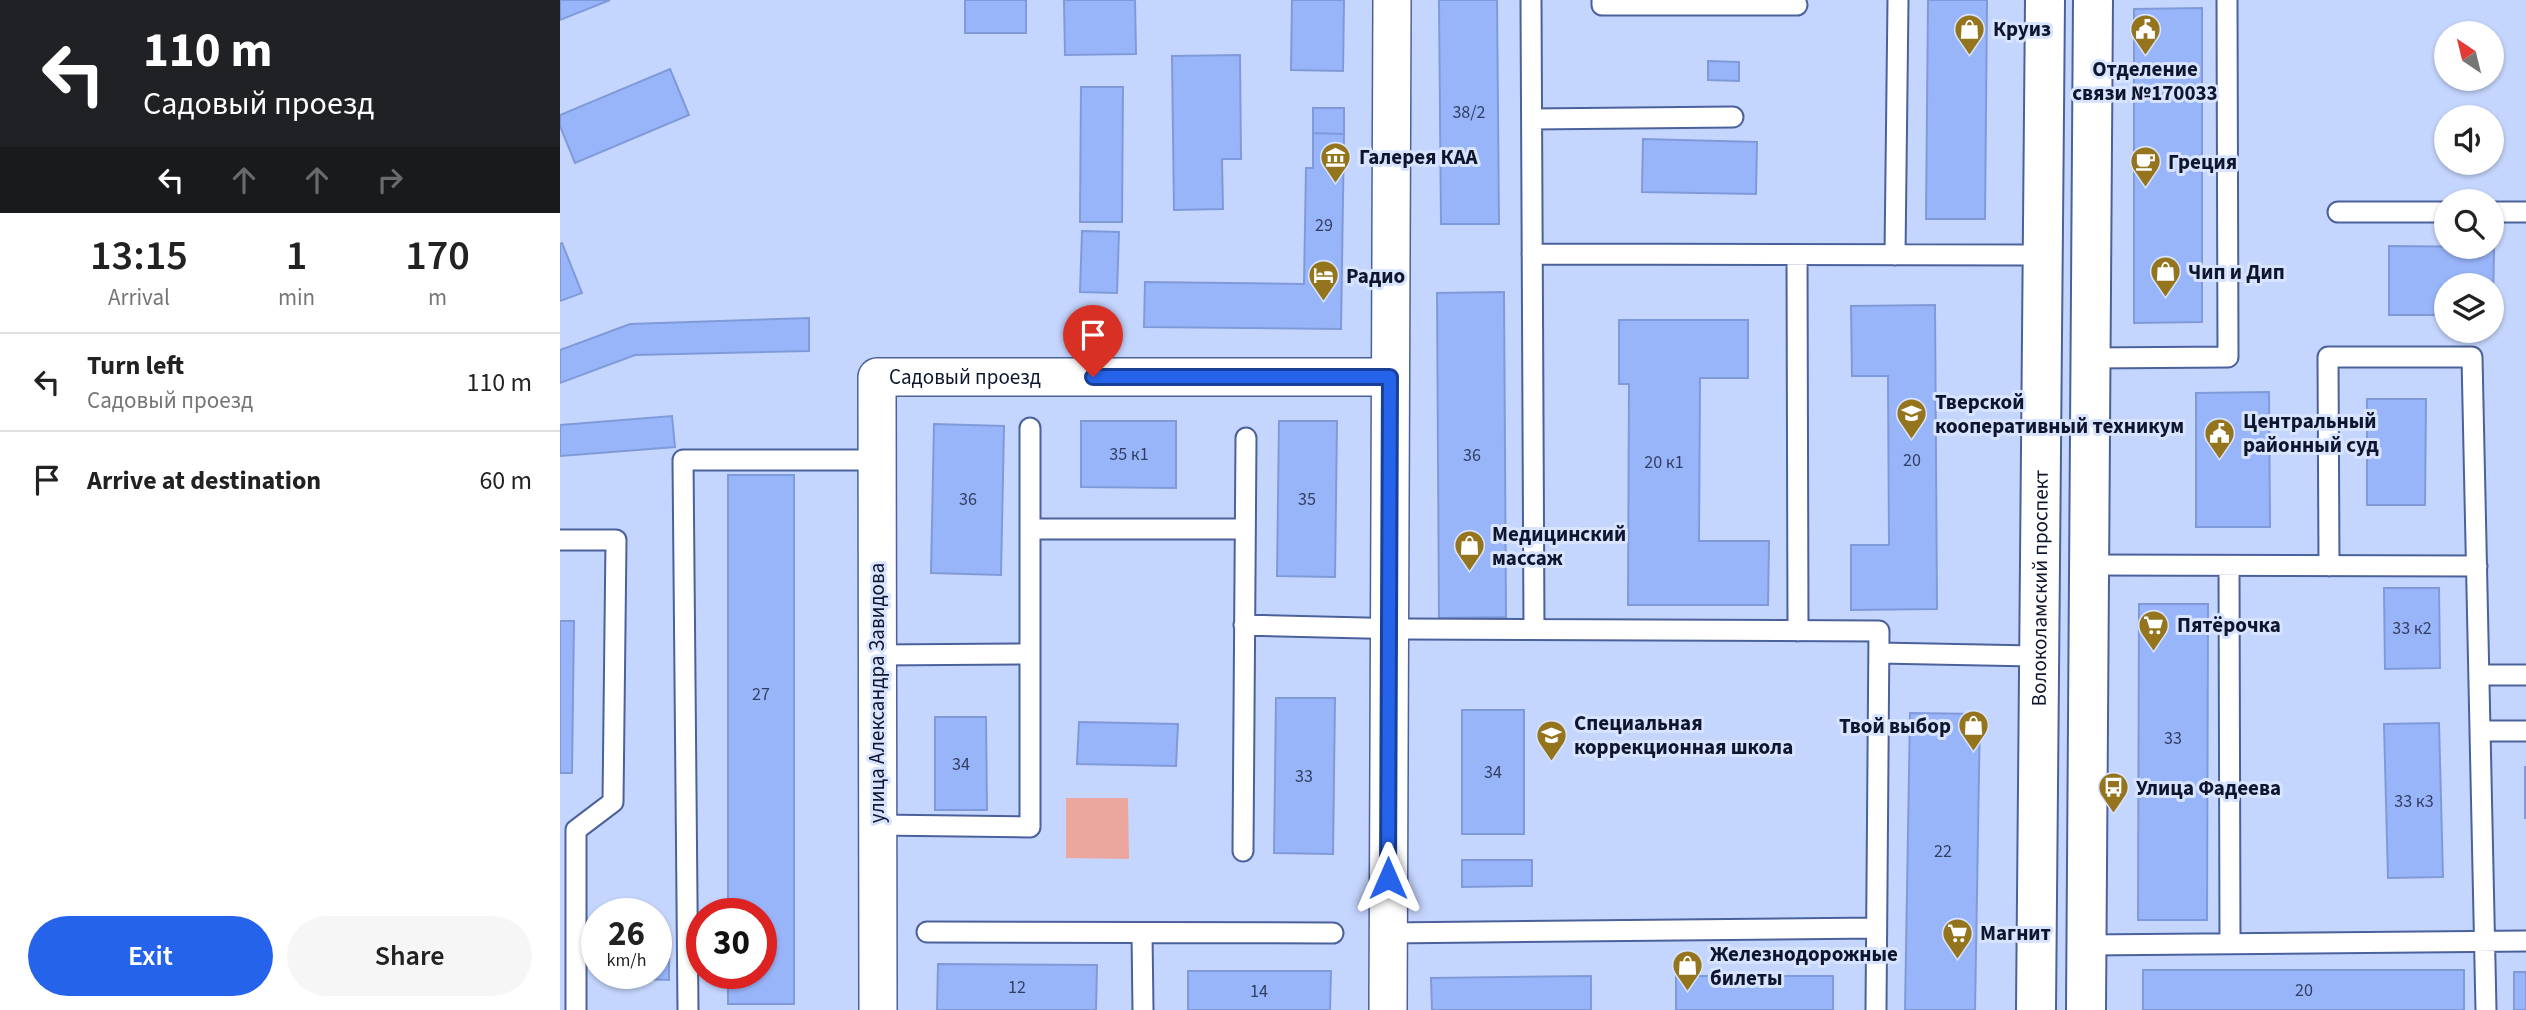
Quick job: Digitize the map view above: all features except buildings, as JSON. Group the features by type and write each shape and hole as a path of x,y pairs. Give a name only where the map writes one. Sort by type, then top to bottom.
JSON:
{"main road":[{"name":"Волоколамский проспект","path":"2036,1010 2045,0"},
{"path":"2086,1010 2093,0"}],"street":[{"path":"1388,1010 1392,0"},
{"name":"Садовый проезд","path":"877,377 1390,377"},
{"name":"улица Александра Завидова","path":"877,377 878,1010"}],"lane":[{"path":"1531,0 1534,629"},
{"path":"1602,0 1602,5 1797,5"},
{"path":"1895,255 1898,0"},
{"path":"2090,358 2228,358 2227,0"},
{"path":"1532,119 1732,117"},
{"path":"2338,212 2434,212"},
{"path":"2504,212 2526,212"},
{"path":"1532,254 2043,256"},
{"path":"1797,255 1798,631"},
{"path":"2329,566 2328,357 2472,357 2486,1010"},
{"path":"877,825 1030,827 1030,428"},
{"path":"1243,852 1246,438"},
{"path":"688,1010 683,460 877,460"},
{"path":"1030,529 1245,529"},
{"path":"560,540 616,540 613,802 576,830 576,1010"},
{"path":"2089,565 2477,566"},
{"path":"2229,566 2230,943"},
{"path":"1244,625 1879,631 1875,1010"},
{"path":"1879,653 2039,656"},
{"path":"877,654 1030,654"},
{"path":"2479,676 2526,675"},
{"path":"2480,731 2526,731"},
{"path":"1388,933 1876,928"},
{"path":"927,932 1333,933"},
{"path":"1142,933 1143,1010"},
{"path":"2087,945 2526,941"}],"shaded area":[{"path":"1066,798 1128,798 1129,859 1066,858"}],"place":[{"name":"Круиз","path":"1970,56"},
{"name":"Отделение связи №170033","path":"2145,56"},
{"name":"Галерея КАА","path":"1336,184"},
{"name":"Греция","path":"2145,189"},
{"name":"Чип и Дип","path":"2165,299"},
{"name":"Радио","path":"1323,303"},
{"name":"Тверской кооперативный техникум","path":"1912,441"},
{"name":"Центральный районный суд","path":"2220,460"},
{"name":"Медицинский массаж","path":"1469,573"},
{"name":"Пятёрочка","path":"2154,652"},
{"name":"Твой выбор","path":"1974,753"},
{"name":"Специальная коррекционная школа","path":"1551,762"},
{"name":"Улица Фадеева","path":"2113,815"},
{"name":"Магнит","path":"1957,960"},
{"name":"Железнодорожные билеты","path":"1687,993"}],"route":[{"path":"1093,377 1390,377 1388,878"}]}
